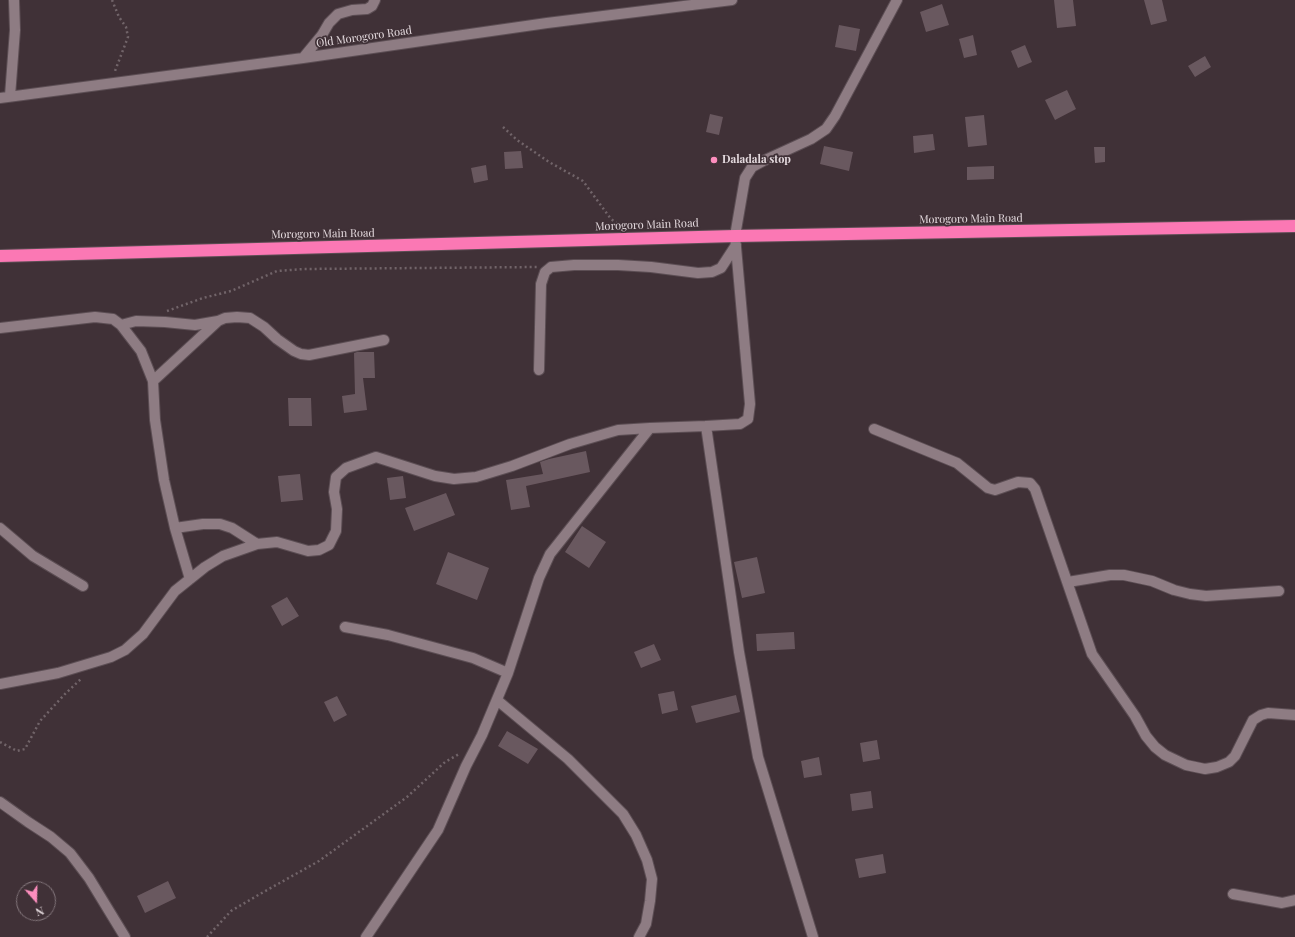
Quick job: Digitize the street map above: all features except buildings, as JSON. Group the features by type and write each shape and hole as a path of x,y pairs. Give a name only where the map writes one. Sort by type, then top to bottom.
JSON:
{"highway":[{"name":"Morogoro Main Road","path":"0,256 638,239 736,241 1295,226"}],"street":[{"path":"10,96 15,30 14,0"},
{"path":"303,58 322,35 329,23 338,14 352,10 367,9 372,6 375,0"},
{"name":"Old Morogoro Road","path":"0,98 303,58 547,23 732,0"},
{"path":"0,684 58,673 112,656 124,650 143,634 175,591 205,567 224,556 257,544 277,542 308,551 319,550 329,545 336,531 337,509 334,492 336,477 346,468 376,456 435,476 454,479 476,477 512,466 570,444 618,430 740,424 748,419 750,404 736,241 745,178 752,167 812,139 826,129 836,116 897,0"},
{"path":"539,370 541,284 545,272 552,267 558,265 606,264 651,267 698,273 712,272 721,268 736,241"},
{"path":"0,328 95,317 113,319 121,324 141,351 153,381 155,420 164,480 175,528 190,579"},
{"path":"121,324 136,322 195,325 218,321 225,318 250,318 264,327 282,343 294,351 309,355 384,340"},
{"path":"153,381 218,321"},
{"path":"706,426 739,652 758,757 813,937"},
{"path":"366,937 438,830 508,673 539,578 550,554 650,428"},
{"path":"874,429 957,463 988,488 995,490 1018,482 1030,483 1036,489 1092,654 1135,716 1146,736 1155,747 1165,755 1186,765 1205,769 1217,767 1229,762 1235,756 1253,720 1260,715 1295,715"},
{"path":"175,528 203,524 220,524 232,528 257,544"},
{"path":"0,528 33,556 83,586"},
{"path":"1068,582 1110,574 1124,575 1152,581 1174,590 1206,596 1279,591"},
{"path":"345,627 388,635 473,658 508,673"},
{"path":"497,700 568,759 623,814 636,835 647,860 652,879 646,924 639,937"},
{"path":"0,802 51,837 70,853 89,878 125,937"},
{"path":"1233,894 1282,903 1295,900"}],"path":[{"path":"111,83 128,37 126,27 119,17 112,0"},
{"path":"503,127 517,140 549,162 583,181 611,219 638,239"},
{"path":"161,313 202,298 231,291 277,271 304,269 552,267"},
{"path":"0,742 17,751 25,749 40,721 65,694 85,676"},
{"path":"207,937 232,911 319,861 408,797 445,762 477,744"}],"place":[{"name":"Daladala stop","path":"714,160"}]}
